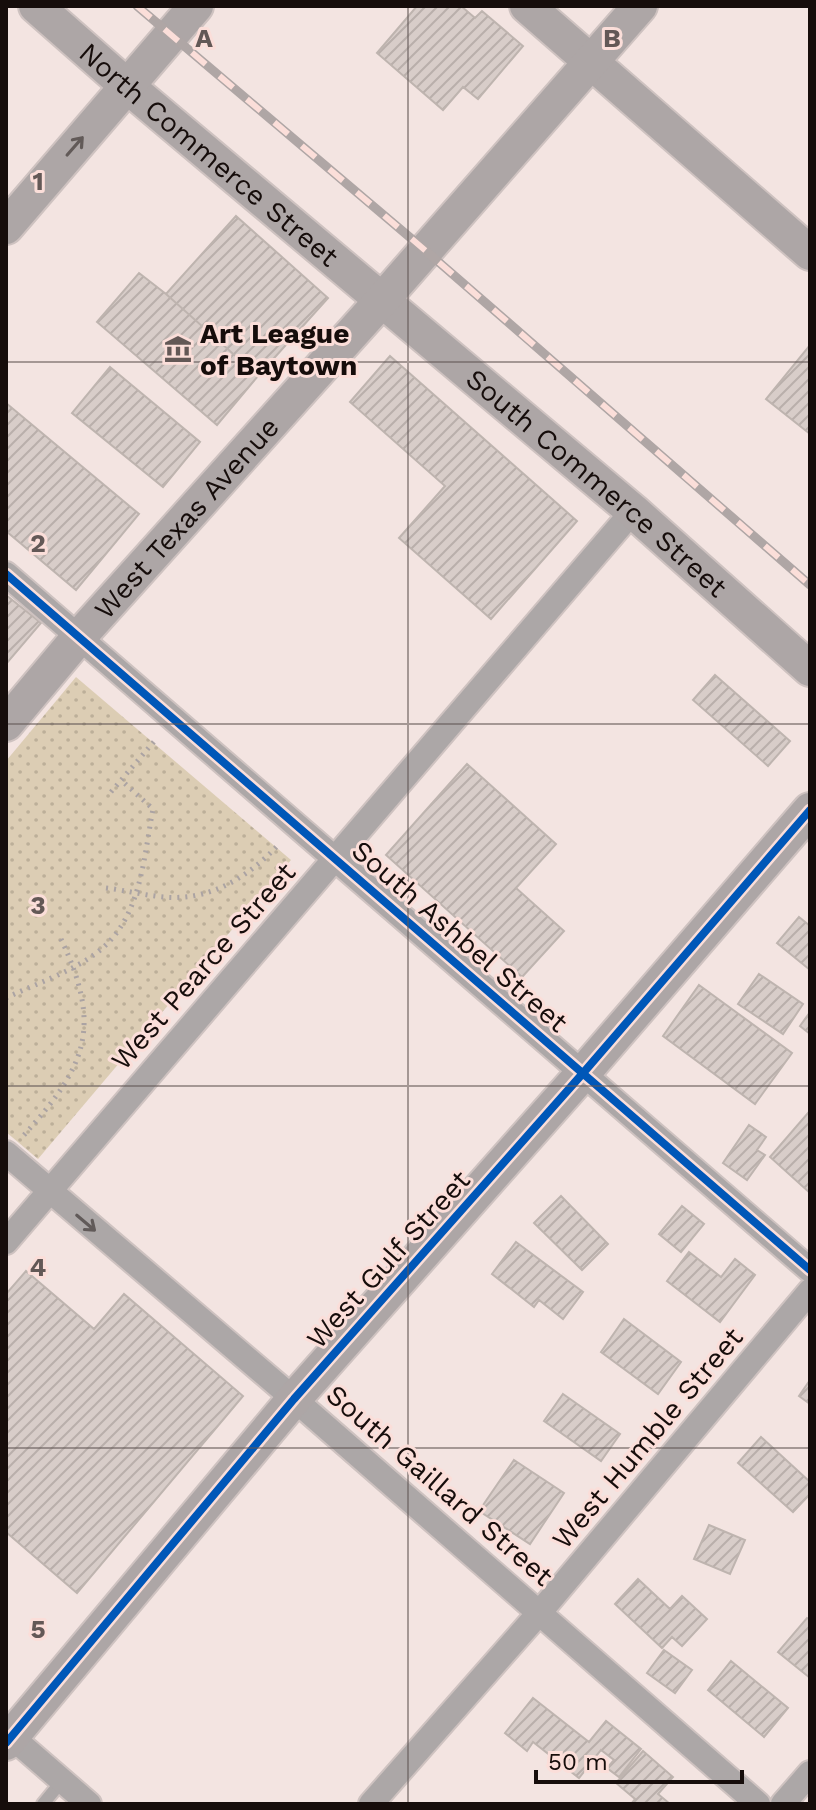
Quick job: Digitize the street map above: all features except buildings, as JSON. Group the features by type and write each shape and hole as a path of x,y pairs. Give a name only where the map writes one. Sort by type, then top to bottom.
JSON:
{"street":[{"name":"North Commerce Street","path":"36,6 127,86 383,299"},
{"path":"6,227 196,6"},
{"path":"527,6 810,253"},
{"name":"West Texas Avenue","path":"6,724 79,637 383,299 640,6"},
{"name":"South Commerce Street","path":"383,299 633,511 810,669"},
{"name":"West Pearce Street","path":"6,1242 633,511"},
{"name":"South Ashbel Street","path":"6,574 810,1270"},
{"name":"West Gulf Street","path":"8,1737 294,1399 584,1072 810,810"},
{"name":"South Gaillard Street","path":"6,1154 294,1399 758,1804"},
{"name":"West Humble Street","path":"371,1804 540,1612 810,1291"},
{"path":"8,1737 89,1804"},
{"path":"783,1804 810,1773"}],"lane":[{"path":"43,1804 62,1781"}],"path":[{"path":"111,792 174,720"},
{"path":"6,998 74,966 102,948 118,932 129,913 137,892 153,809 121,780"},
{"path":"106,888 157,897 190,897 224,887 264,861 297,824"},
{"path":"6,1154 56,1100 69,1081 78,1059 85,1023 82,990 61,939"}],"shaded area":[{"path":"76,677 291,860 38,1159 6,1132 6,761"}],"railway":[{"path":"137,6 426,251 810,585"}],"cycle path":[{"path":"6,574 810,1270"},
{"path":"6,1743 294,1399 584,1072 810,810"}],"place":[{"name":"Art League of Baytown","path":"178,349"}]}
